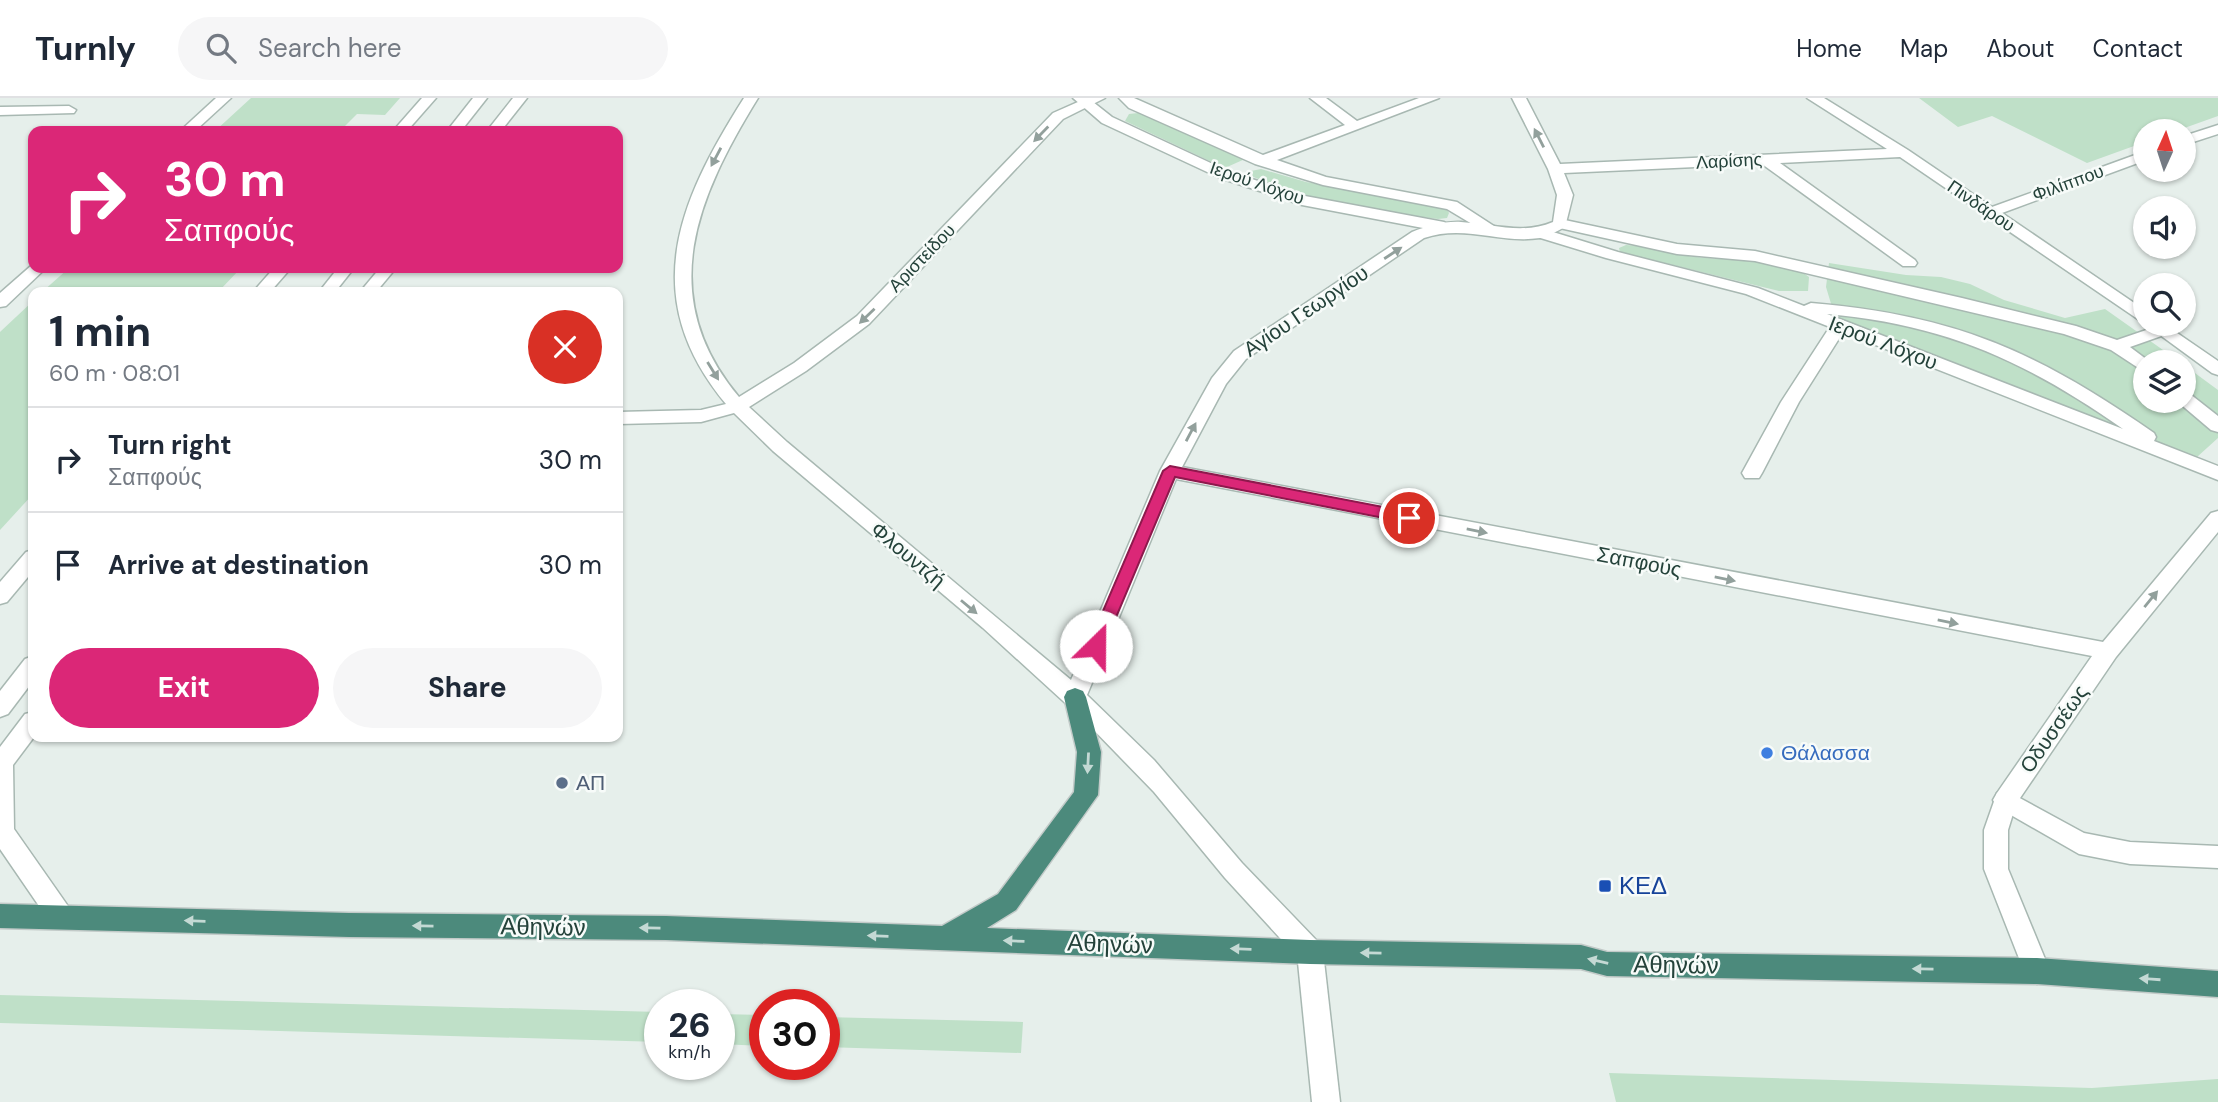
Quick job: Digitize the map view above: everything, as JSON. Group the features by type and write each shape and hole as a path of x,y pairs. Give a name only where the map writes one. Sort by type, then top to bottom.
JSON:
{"highway":[{"path":"946,938 1007,902 1086,795 1089,752 1075,697"},
{"name":"Αθηνών","path":"0,916 349,925 666,928 1310,951 1581,957 1607,964 2038,971 2218,984"}],"street":[{"path":"193,126 224,98"},
{"path":"404,126 429,98"},
{"path":"458,126 480,98"},
{"path":"498,126 520,98"},
{"name":"Φλουντζή","path":"751,98 700,187 682,262 682,294 693,337 736,407 1075,697 1172,793 1210,842 1310,951"},
{"path":"1126,98 1134,105 1263,160 1357,189 1452,205 1492,230"},
{"path":"1317,98 1356,126"},
{"path":"1225,175 1432,98"},
{"path":"1519,98 1555,169 1565,195 1560,224 1677,249 1755,257 1865,281 2070,330 2117,346 2133,358"},
{"name":"Πινδάρου","path":"1814,98 1903,153 2133,310"},
{"name":"Αριστείδου","path":"623,418 701,416 736,407 800,367 863,320 1058,116 1087,99"},
{"name":"Ιερού Λόχου","path":"1087,99 1107,120 1225,175 1302,200 1444,228"},
{"path":"0,111 69,110"},
{"path":"2196,137 2218,129"},
{"name":"Λαρίσης","path":"1555,169 1903,153"},
{"path":"1765,159 1909,263"},
{"name":"Φιλίππου","path":"1991,212 2133,160"},
{"name":"Αγίου Γεωργίου","path":"1075,697 1170,471 1218,382 1240,355 1418,235 1458,226 1540,233 1560,224"},
{"name":"Ιερού Λόχου","path":"1540,233 1612,255 1752,290 2218,472"},
{"path":"0,278 32,273"},
{"path":"0,302 32,273"},
{"path":"266,287 278,273"},
{"path":"331,287 342,273"},
{"path":"373,287 384,273"},
{"path":"1864,311 1865,281"},
{"path":"1791,307 1864,311 1972,336 2034,363 2095,399 2171,454"},
{"path":"1752,473 1790,402 1839,326"},
{"path":"2117,346 2138,336"},
{"path":"2170,336 2218,369"},
{"path":"2196,408 2218,426"},
{"name":"Σαπφούς","path":"1170,471 2108,651"},
{"name":"Οδυσσέως","path":"2038,971 1996,869 1996,830 2005,800 2108,651 2218,518"},
{"path":"0,596 28,563"},
{"path":"0,708 28,672"},
{"path":"28,728 2,763 2,832 61,917"},
{"path":"2005,800 2079,843 2130,853 2218,857"},
{"path":"1310,951 1326,1102"}],"green space":[{"path":"251,98 400,98 385,115 357,114 345,126 220,126"},
{"path":"1919,98 2218,98 2218,116 2196,124 2196,119 2133,119 2133,146 2087,163 1992,116 1958,127"},
{"path":"1138,113 1245,159 1227,167 1218,165 1125,121 1129,114"},
{"path":"1261,169 1306,182 1446,208 1449,213 1447,218 1438,219 1320,198 1251,176 1251,171"},
{"path":"1626,245 1687,256 1785,266 1809,277 1808,291 1779,291 1620,252 1619,248"},
{"path":"1829,263 1906,275 1941,277 1970,284 2004,300 2065,318 2105,309 2133,329 2133,336 2143,336 2163,350 2133,350 2133,413 2196,413 2196,374 2218,390 2218,438 2197,457 1835,317 1826,287"},
{"path":"63,273 236,273 223,287 48,287"},
{"path":"28,306 28,499 0,530 0,332"},
{"path":"0,995 644,1012 644,1042 0,1023"},
{"path":"735,1014 749,1015 749,1045 735,1045"},
{"path":"840,1017 1023,1022 1021,1053 840,1047"},
{"path":"1609,1073 2092,1088 2218,1079 2218,1102 1616,1102"}],"place":[{"name":"Θάλασσα","path":"1767,753"},
{"name":"ΑΠ","path":"562,783"},
{"name":"ΚΕΔ","path":"1605,886"}],"route":[{"path":"1096,646 1170,471 1409,518"}]}
